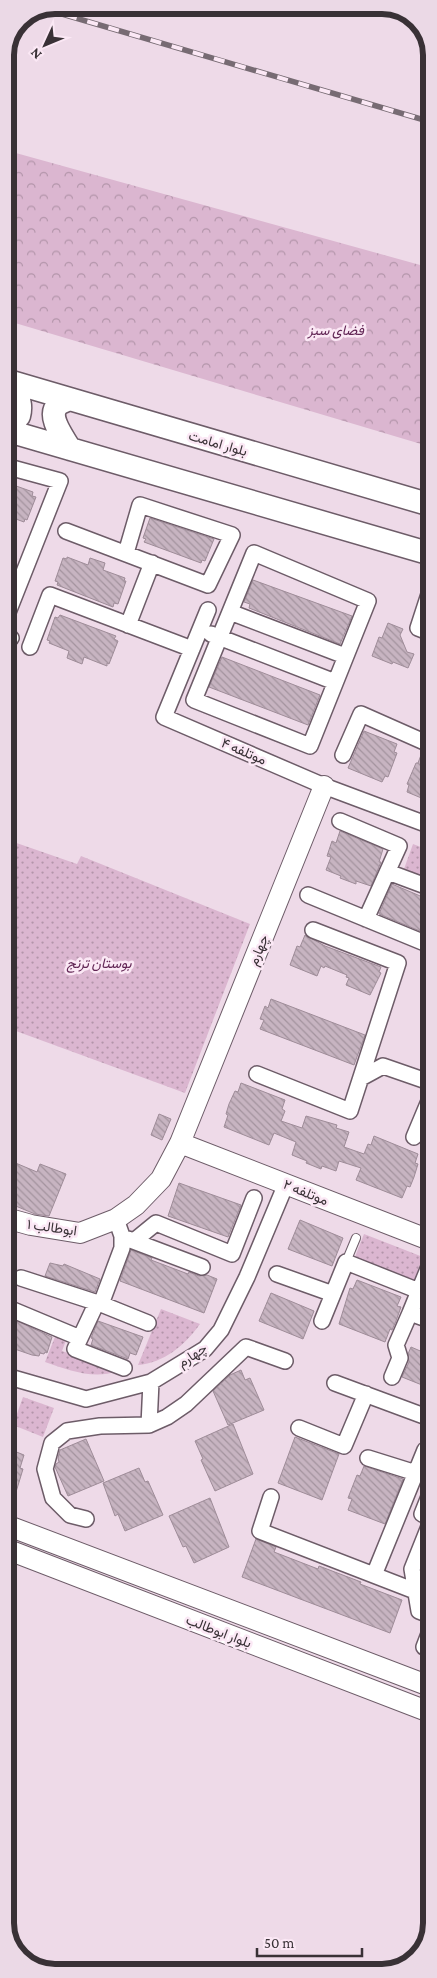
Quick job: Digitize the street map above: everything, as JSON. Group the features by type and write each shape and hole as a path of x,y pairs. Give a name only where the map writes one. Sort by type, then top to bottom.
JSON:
{"main road":[{"name":"بلوار امامت","path":"14,384 423,503"},
{"path":"14,392 22,407 19,416 14,420"},
{"path":"69,399 58,405 54,413 55,421 70,449"},
{"path":"14,431 423,552"},
{"name":"چهارم","path":"180,1143 324,786"},
{"name":"موتلفه ۲","path":"180,1143 423,1238"},
{"name":"ابوطالب ۱","path":"14,1221 31,1226 80,1233 124,1232 136,1205 161,1179 180,1143"},
{"name":"بلوار ابوطالب","path":"14,1528 423,1684"},
{"name":"بلوار ابوطالب","path":"14,1553 423,1710"}],"street":[{"path":"14,468 60,481 14,597"},
{"path":"66,531 208,585 232,535 140,505 126,553"},
{"path":"254,553 368,601 310,746 194,700 220,637 254,553"},
{"path":"128,625 152,563"},
{"path":"30,647 50,595 192,649"},
{"name":"موتلفه ۴","path":"208,610 164,717 324,786 423,823"},
{"path":"230,612 345,656"},
{"path":"423,613 418,628 423,630"},
{"path":"200,630 335,682"},
{"path":"343,755 361,714 423,741"},
{"path":"340,821 399,846 366,919"},
{"path":"388,872 423,885"},
{"path":"308,895 423,942"},
{"path":"257,1074 350,1111 398,963 313,930"},
{"path":"361,1078 383,1066 423,1081"},
{"path":"414,1137 423,1116"},
{"name":"چهارم","path":"14,1378 86,1399 151,1382 205,1349 221,1330 247,1278 286,1184"},
{"path":"124,1232 156,1223 232,1254 254,1198"},
{"path":"124,1232 202,1267"},
{"path":"124,1232 122,1248 99,1303 75,1349 124,1368"},
{"path":"322,1321 346,1262 419,1290"},
{"path":"277,1274 333,1294"},
{"path":"21,1278 99,1303 148,1323"},
{"path":"392,1377 400,1358 396,1345 423,1281"},
{"path":"14,1310 80,1338"},
{"path":"410,1313 423,1318"},
{"path":"86,1519 70,1516 53,1498 45,1470 52,1442 67,1431 100,1426 149,1425 167,1417 186,1404 246,1347 285,1360"},
{"path":"149,1425 151,1382"},
{"path":"335,1382 423,1416"},
{"path":"299,1428 344,1446 366,1394"},
{"path":"374,1575 423,1457"},
{"path":"368,1458 416,1472"},
{"path":"271,1497 260,1531 415,1591"},
{"path":"423,1541 412,1569 419,1611 423,1613"}],"lane":[{"path":"346,1262 356,1238"}],"green space":[{"name":"فضای سبز","path":"14,152 423,266 423,445 14,323"},
{"name":"بوستان ترنج","path":"14,842 77,864 81,856 250,924 185,1093 14,1030"},
{"path":"413,844 423,848 423,876 404,869"},
{"path":"364,1234 423,1257 414,1280 355,1257"},
{"path":"161,1309 200,1324 188,1339 173,1352 157,1361 138,1365"},
{"path":"57,1332 68,1335 62,1351 118,1371 99,1375 81,1373 45,1362"},
{"path":"23,1397 54,1408 43,1437 14,1425"}],"building":[{"path":"14,485 33,492 32,496 36,497 27,520 25,519 24,522 14,518"},
{"path":"150,518 214,539 205,561 202,560 201,563 144,542 146,539 143,538"},
{"path":"67,557 88,565 90,558 105,563 103,570 125,578 124,581 126,581 118,604 114,603 113,607 57,585 58,582 55,581 63,558 67,559"},
{"path":"253,580 352,616 340,644 249,608 250,604 244,602"},
{"path":"60,615 116,636 114,639 118,641 107,666 84,657 82,664 67,658 69,651 49,643 50,641 47,640 55,617 58,618"},
{"path":"388,623 403,629 400,635 407,652 414,654 408,668 372,656 379,637 382,638"},
{"path":"222,657 320,695 308,725 209,687"},
{"path":"364,731 397,744 394,752 397,753 388,777 385,776 382,782 348,768"},
{"path":"421,755 423,756 423,799 407,792 409,785 407,784 416,763 418,763"},
{"path":"340,831 383,849 379,862 381,862 371,886 356,881 356,884 326,870 331,857 327,856 332,841 336,843"},
{"path":"392,884 423,897 423,932 379,914"},
{"path":"305,935 325,946 381,967 379,972 381,973 370,995 346,985 349,978 346,977 347,975 325,966 324,968 321,966 317,976 290,965 297,946 300,947"},
{"path":"271,999 365,1035 354,1065 260,1029 264,1020 260,1019 265,1006 268,1008"},
{"path":"241,1083 285,1100 282,1109 285,1111 281,1121 302,1128 306,1116 337,1125 336,1128 349,1132 344,1147 364,1154 368,1144 371,1145 374,1136 418,1154 415,1163 418,1164 410,1187 407,1186 402,1198 356,1180 361,1168 339,1161 336,1171 322,1166 321,1169 306,1163 307,1161 292,1155 296,1142 274,1133 269,1145 224,1127 229,1104 235,1091 238,1092"},
{"path":"159,1114 171,1119 162,1140 151,1135"},
{"path":"14,1162 37,1172 40,1164 66,1174 49,1216 35,1214 14,1205"},
{"path":"179,1183 241,1205 228,1237 168,1216"},
{"path":"300,1220 343,1238 332,1266 288,1249"},
{"path":"131,1250 188,1274 189,1272 199,1276 207,1275 217,1279 204,1313 120,1281"},
{"path":"50,1263 63,1266 64,1264 100,1279 95,1292 45,1276"},
{"path":"357,1280 401,1297 397,1306 401,1307 385,1342 339,1324 350,1288 353,1289"},
{"path":"271,1293 314,1311 303,1339 259,1321"},
{"path":"14,1320 52,1337 47,1353 40,1353 39,1356 14,1349"},
{"path":"98,1321 143,1337 136,1355 130,1353 128,1359 91,1345 93,1339 91,1338"},
{"path":"411,1347 423,1352 423,1385 402,1377 409,1362 408,1354"},
{"path":"241,1370 245,1380 250,1378 264,1410 228,1425 213,1391 230,1375"},
{"path":"233,1424 253,1474 215,1491 195,1441"},
{"path":"295,1437 339,1454 322,1500 278,1483"},
{"path":"86,1439 104,1481 68,1496 55,1467 59,1462 60,1450"},
{"path":"14,1451 24,1455 20,1468 23,1469 16,1492 14,1491"},
{"path":"364,1466 403,1479 385,1524 348,1510 352,1499 348,1498 357,1475 360,1476"},
{"path":"139,1468 145,1482 148,1481 163,1515 125,1531 118,1514 115,1516 103,1483"},
{"path":"210,1498 229,1547 194,1563 186,1546 183,1547 169,1516"},
{"path":"256,1539 276,1547 274,1552 318,1569 319,1566 402,1600 390,1633 242,1577"}],"railway":[{"path":"62,14 423,120"}]}
